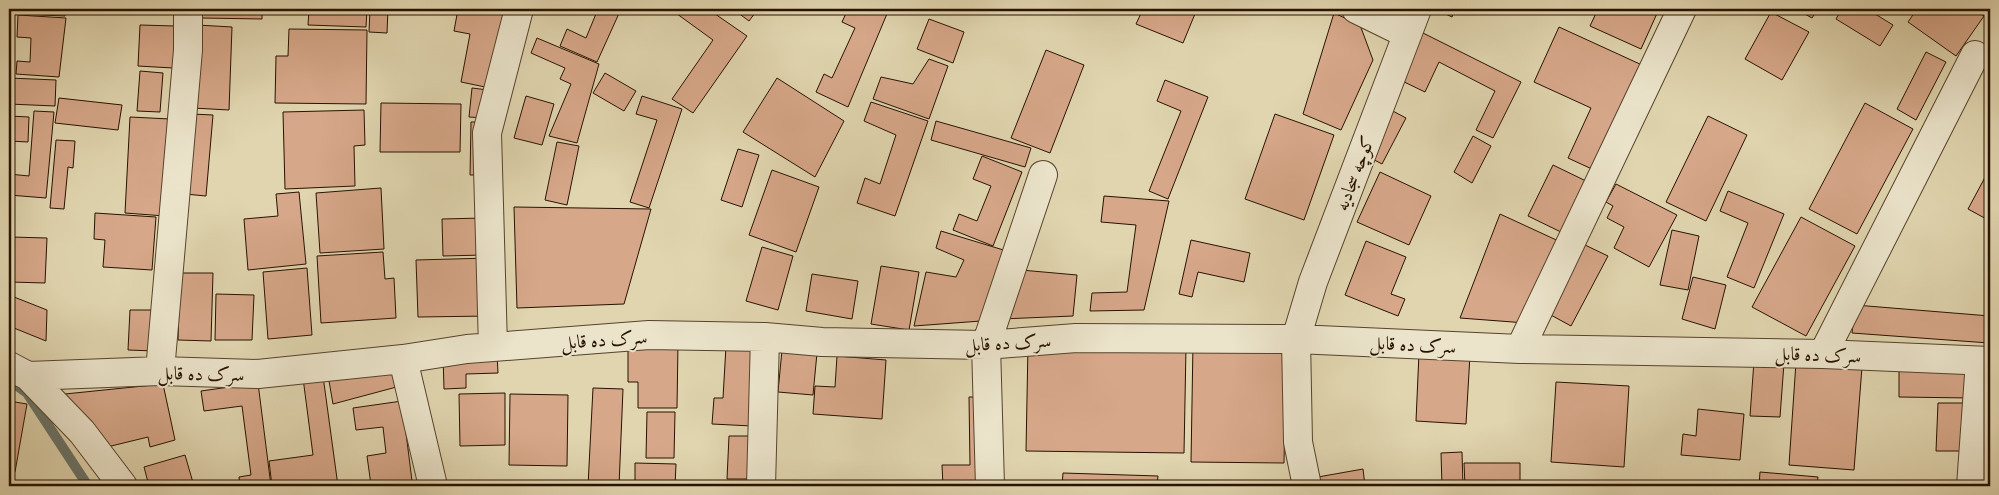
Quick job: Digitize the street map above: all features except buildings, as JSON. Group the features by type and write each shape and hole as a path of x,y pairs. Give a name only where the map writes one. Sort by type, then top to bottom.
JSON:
{"street":[{"path":"160,371 188,50 188,9"},
{"path":"493,347 487,132 519,9"},
{"path":"1356,9 1407,34"},
{"name":"کوچه سجادیه","path":"1307,486 1298,442 1296,339 1314,282 1417,9"},
{"path":"1520,349 1682,9"},
{"path":"1823,354 1975,55"},
{"path":"990,486 986,345 1043,175"},
{"name":"سرک ده قابل","path":"18,371 160,371 258,374 403,359 493,347 648,335 765,337 822,342 986,345 1076,338 1296,339 1520,349 1823,354 1985,361"},
{"path":"761,486 765,337"},
{"path":"403,359 433,486"},
{"path":"1971,486 1985,361"},
{"path":"18,371 82,432 123,486"}],"waterway":[{"path":"9,380 27,393 88,486"}]}
